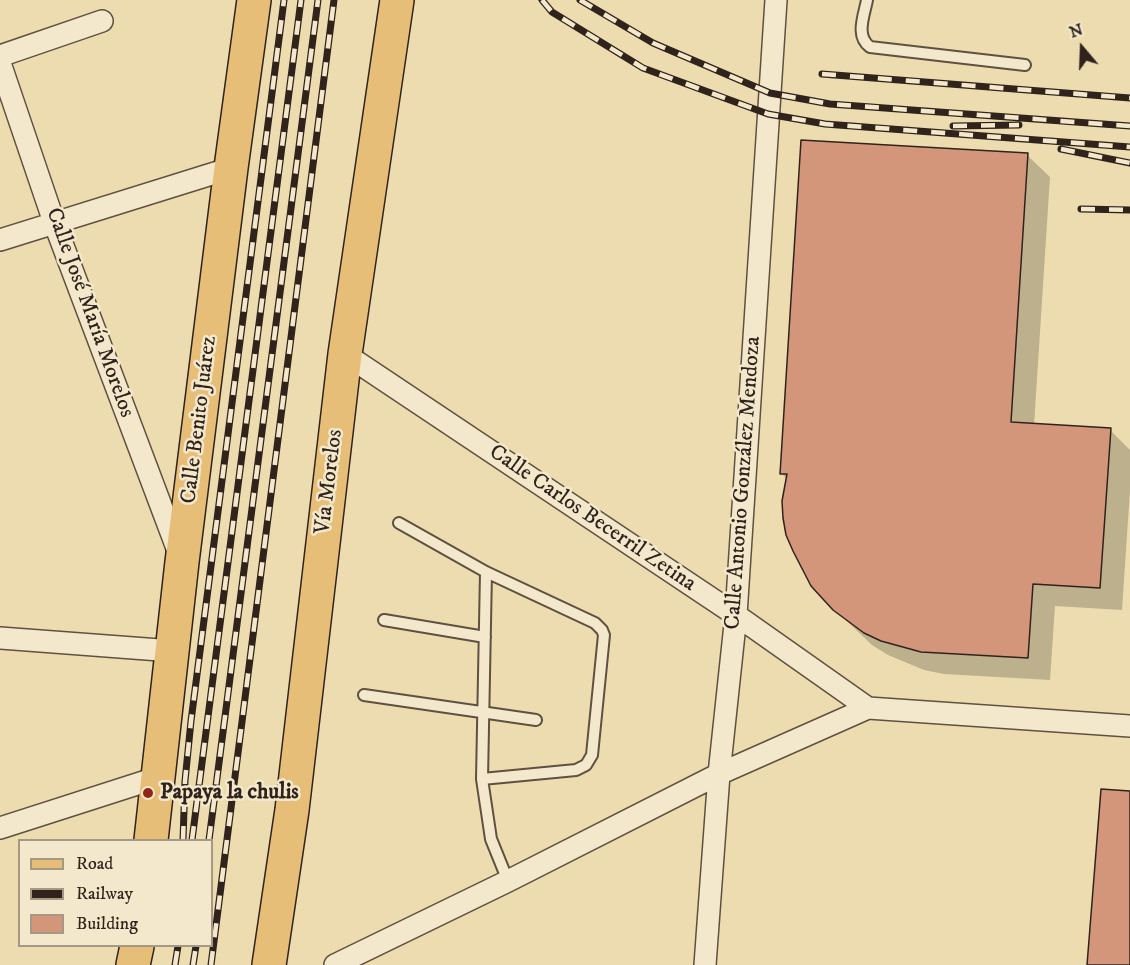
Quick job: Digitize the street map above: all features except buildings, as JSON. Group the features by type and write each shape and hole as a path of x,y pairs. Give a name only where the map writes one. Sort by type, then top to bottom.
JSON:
{"main road":[{"name":"Calle Benito Juárez","path":"151,839 182,562 254,0"},
{"name":"Vía Morelos","path":"269,965 292,810 345,354 398,0"},
{"path":"134,965 137,947"}],"street":[{"name":"Calle Antonio González Mendoza","path":"705,965 719,774 736,615 776,0"},
{"path":"0,56 102,21"},
{"name":"Calle José María Morelos","path":"0,63 54,222 182,562"},
{"path":"0,240 231,168"},
{"name":"Calle Carlos Becerril Zetina","path":"345,354 736,615 868,708"},
{"path":"0,639 173,651"},
{"path":"335,965 508,881 719,774 868,708 1130,726"},
{"path":"0,828 159,777"}],"lane":[{"path":"867,0 861,31 865,43 870,47 1025,65"},
{"path":"399,523 486,572 595,622 603,630 605,640 592,755 586,765 576,770 482,779"},
{"path":"486,572 482,779 491,839 508,881"},
{"path":"384,620 484,637"},
{"path":"364,695 536,720"}],"railway":[{"path":"183,839 185,781 191,721 284,0"},
{"path":"192,839 301,0"},
{"path":"209,839 318,0"},
{"path":"211,965 334,0"},
{"path":"542,0 552,12 643,68 768,114 825,124 1130,147"},
{"path":"580,0 653,43 770,93 830,104 1130,126"},
{"path":"822,74 1130,98"},
{"path":"953,126 1019,125"},
{"path":"1061,149 1130,163"},
{"path":"1081,209 1130,210"},
{"path":"175,965 178,947"},
{"path":"193,965 196,947"}],"place":[{"name":"Papaya la chulis","path":"148,793"}]}
